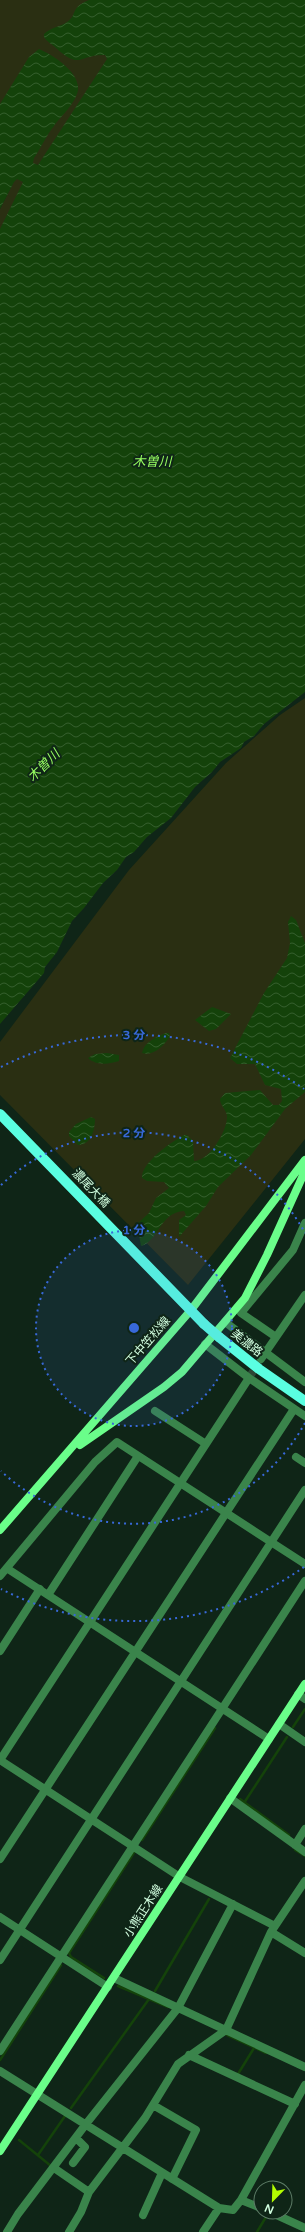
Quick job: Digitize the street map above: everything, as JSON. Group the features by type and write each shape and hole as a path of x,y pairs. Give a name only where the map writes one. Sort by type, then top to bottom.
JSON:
{"main road":[{"name":"濃尾大橋","path":"0,1114 179,1298"},
{"name":"下中笠松線","path":"0,1530 191,1310 305,1160"},
{"path":"59,1463 90,1437 164,1387 182,1372 245,1298 267,1255 305,1171"},
{"name":"美濃路","path":"179,1298 219,1337 259,1369 305,1401"},
{"name":"小熊正木線","path":"0,2151 269,1739 302,1696 305,1684"}],"street":[{"path":"276,1337 241,1313 292,1250 305,1223"},
{"path":"263,1356 305,1295"},
{"path":"224,1322 263,1356 305,1382"},
{"path":"205,1344 249,1378 305,1416"},
{"path":"249,1378 0,1760 180,1877 233,1904 273,1929 305,1952"},
{"path":"0,1859 294,1409"},
{"path":"155,1411 206,1444"},
{"path":"0,1576 8,1569 95,1462 117,1442 305,1564"},
{"path":"48,1595 138,1456"},
{"path":"296,1457 305,1463"},
{"path":"0,1960 305,1490"},
{"path":"8,1569 269,1739"},
{"path":"0,2051 305,1581"},
{"path":"0,1651 40,1589"},
{"path":"279,1724 305,1742"},
{"path":"230,1798 305,1852"},
{"path":"295,1846 305,1829"},
{"path":"73,2230 89,2192 123,2148 153,2105 178,2064 226,2030 273,1929 305,1882"},
{"path":"6,2232 86,2124 178,2008 233,1904"},
{"path":"0,1917 108,1987"},
{"path":"114,1978 305,2067"},
{"path":"189,2055 295,2104"},
{"path":"0,2071 162,2173 219,2208 225,2210 233,2210 241,2200 305,2085"},
{"path":"153,2105 196,2130 172,2179"},
{"path":"73,2163 85,2147 76,2138"},
{"path":"54,2168 89,2192"},
{"path":"143,2215 162,2173"},
{"path":"241,2200 253,2205"},
{"path":"203,2232 219,2208"},
{"path":"288,2220 305,2228"}],"shaded area":[{"path":"0,0 95,0 100,50 114,55 46,164 34,165 0,129"},
{"path":"16,177 21,179 25,186 0,242 0,209"},
{"path":"305,698 305,1139 188,1285 0,1095 0,1042 129,870 226,763 280,715"}],"water":[{"name":"木曽川","path":"89,0 305,0 305,692 264,724 254,736 244,742 241,748 220,762 212,772 195,787 171,818 147,837 134,852 126,857 117,870 103,883 72,921 57,952 45,967 44,973 0,1024 0,229 23,182 17,179 14,182 0,209 0,104 29,57 39,49 58,60 75,77 78,90 77,95 51,130 34,158 33,163 38,165 107,59 105,55 96,55 80,60 71,59 48,42 44,37 44,34 53,28 64,24 72,17 79,6"},
{"path":"291,916 296,920 305,943 305,1092 285,1109 251,1155 218,1187 206,1206 179,1237 179,1220 186,1215 184,1211 170,1216 164,1221 152,1239 141,1246 137,1224 149,1213 156,1198 169,1188 164,1182 147,1181 142,1178 146,1166 151,1160 184,1135 187,1135 193,1141 194,1161 200,1160 206,1156 221,1137 224,1129 227,1116 220,1099 225,1093 260,1090 273,1105 279,1105 282,1101 281,1089 265,1085 255,1064 237,1064 230,1058 264,993 287,958 290,943 288,922"},
{"path":"212,1007 231,1014 216,1029 209,1031 195,1020"},
{"path":"166,1033 169,1033 170,1036 162,1046 154,1052 146,1054 142,1053 143,1049 148,1043"},
{"path":"107,1053 119,1055 119,1061 99,1063 91,1061 88,1058 95,1054"},
{"path":"91,1117 95,1119 93,1132 89,1140 78,1145 69,1136 69,1132 76,1124"}],"waterway":[{"path":"293,1727 305,1709"},
{"path":"142,1840 215,1728"},
{"path":"244,1803 287,1737"},
{"path":"240,1799 289,1835"},
{"path":"295,1850 305,1856"},
{"path":"104,1978 71,1957 69,1953 135,1851"},
{"path":"155,1991 209,1899"},
{"path":"0,2060 61,1965"},
{"path":"118,1986 168,2007"},
{"path":"71,2108 149,1999"},
{"path":"227,2035 266,2053"},
{"path":"238,2074 254,2048"},
{"path":"38,2155 65,2116"},
{"path":"19,2140 51,2166"},
{"path":"257,2232 264,2220"}],"tunnel":[{"path":"249,1378 259,1362"}]}
